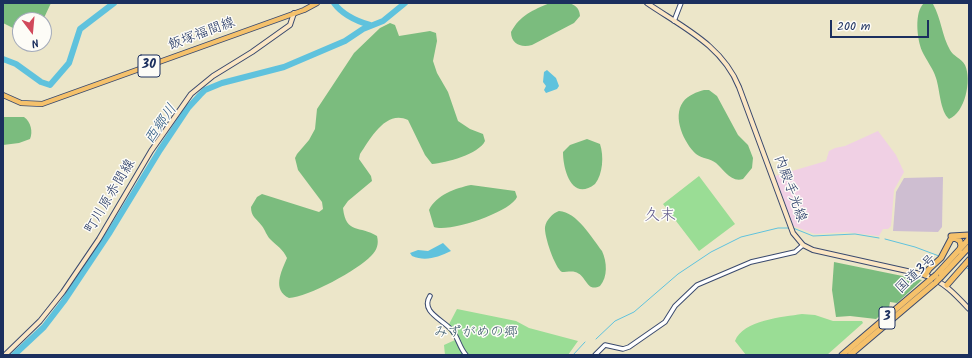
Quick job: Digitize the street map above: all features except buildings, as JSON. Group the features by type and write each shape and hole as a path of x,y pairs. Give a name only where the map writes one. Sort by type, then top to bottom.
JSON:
{"highway":[{"path":"945,249 946,241 951,236 969,235"},
{"path":"925,274 941,258 950,241 955,238 961,243 959,251"},
{"name":"国道3号","path":"939,276 969,239"},
{"name":"国道3号","path":"850,355 934,281 969,247"},
{"path":"947,286 969,260"},
{"name":"国道3号","path":"842,355 934,281"}],"main road":[{"name":"飯塚福間線","path":"3,95 21,103 42,104 294,13 317,3"},
{"name":"内殿手光線","path":"646,3 708,44 724,59 732,71 790,226 793,233 803,245 821,252 925,274 947,286 969,309"},
{"name":"町川原赤間線","path":"5,355 40,321 63,292 99,239 151,151 191,94 213,76 252,52 290,25 294,13"}],"street":[{"path":"674,21 681,3"},
{"path":"595,355 605,345 623,349 633,345 665,322 680,301 703,281 751,262 795,252 803,245"},
{"path":"430,296 428,304 431,313 450,327 460,349 466,355"}],"shaded area":[{"path":"878,131 896,155 904,172 894,190 891,226 888,229 883,229 879,236 846,232 815,234 793,226 775,176 826,161 829,151 845,146"},
{"path":"943,177 942,227 938,232 893,231 896,192 904,178"}],"green space":[{"path":"3,3 51,3 47,12 12,12 12,28 3,23"},
{"path":"550,3 565,3 573,5 577,7 580,16 574,23 532,45 524,46 517,44 511,36 511,32 518,21 533,11"},
{"path":"924,3 933,4 950,50 965,65 967,71 968,79 966,95 963,103 955,116 949,119 942,106 935,74 922,51 919,40 917,26 919,13"},
{"path":"390,23 395,25 399,36 430,31 436,33 437,41 433,61 437,73 448,92 458,121 470,129 483,134 485,141 482,146 469,154 453,160 432,164 425,155 408,120 400,118 386,122 374,134 360,154 359,159 371,176 372,181 348,201 343,208 347,222 351,226 377,236 378,244 376,249 365,262 332,282 308,293 289,298 284,295 279,286 282,269 287,258 282,250 269,238 262,226 254,217 251,207 257,197 262,194 319,212 323,209 322,202 298,170 295,158 309,140 315,129 317,109 354,53 380,28"},
{"path":"704,90 709,90 717,96 738,135 748,145 753,158 752,168 743,179 739,180 731,177 714,161 696,154 684,137 679,122 680,108 687,97"},
{"path":"3,117 24,117 31,127 30,139 19,143 3,145"},
{"path":"587,139 600,144 602,165 600,175 595,184 587,189 580,189 575,187 570,182 563,159 563,152 570,145"},
{"path":"699,176 735,224 699,251 663,204"},
{"path":"471,185 515,191 517,197 504,209 479,220 452,227 434,227 429,210 436,200 447,193"},
{"path":"559,211 566,212 584,226 602,251 606,269 603,282 600,286 595,288 592,287 579,274 574,272 562,272 556,265 548,244 545,227 550,217"},
{"path":"834,262 922,280 897,303 890,302 889,308 876,319 850,316 836,317 832,290"},
{"name":"みずがめの郷","path":"457,309 516,321 529,328 578,341 568,355 445,355 444,345 455,340 447,328"},
{"path":"802,314 815,315 833,321 862,321 863,323 827,355 746,355 735,341 739,334 746,328 755,324 775,318"}],"water":[{"path":"547,70 556,78 559,86 557,89 546,93 544,90 546,86 543,82 544,72"},
{"path":"443,243 451,251 437,257 422,259 412,256 410,253 418,250 428,251"}],"waterway":[{"path":"3,59 16,64 41,82 50,85 69,63 80,29 114,3"},
{"path":"334,3 341,11 350,17 370,25"},
{"name":"西郷川","path":"14,355 44,327 64,301 110,232 160,150 188,108 205,90 222,83 284,67 345,41 363,29 383,21 405,3"},
{"path":"596,339 615,321 634,312 678,274 711,252 741,237 778,228 790,228"},
{"path":"793,228 813,236 855,234 879,238"},
{"path":"885,239 915,247 939,256"},
{"path":"966,267 969,270"},
{"path":"573,355 585,342"}],"district":[{"name":"久末","path":"660,217"}]}
